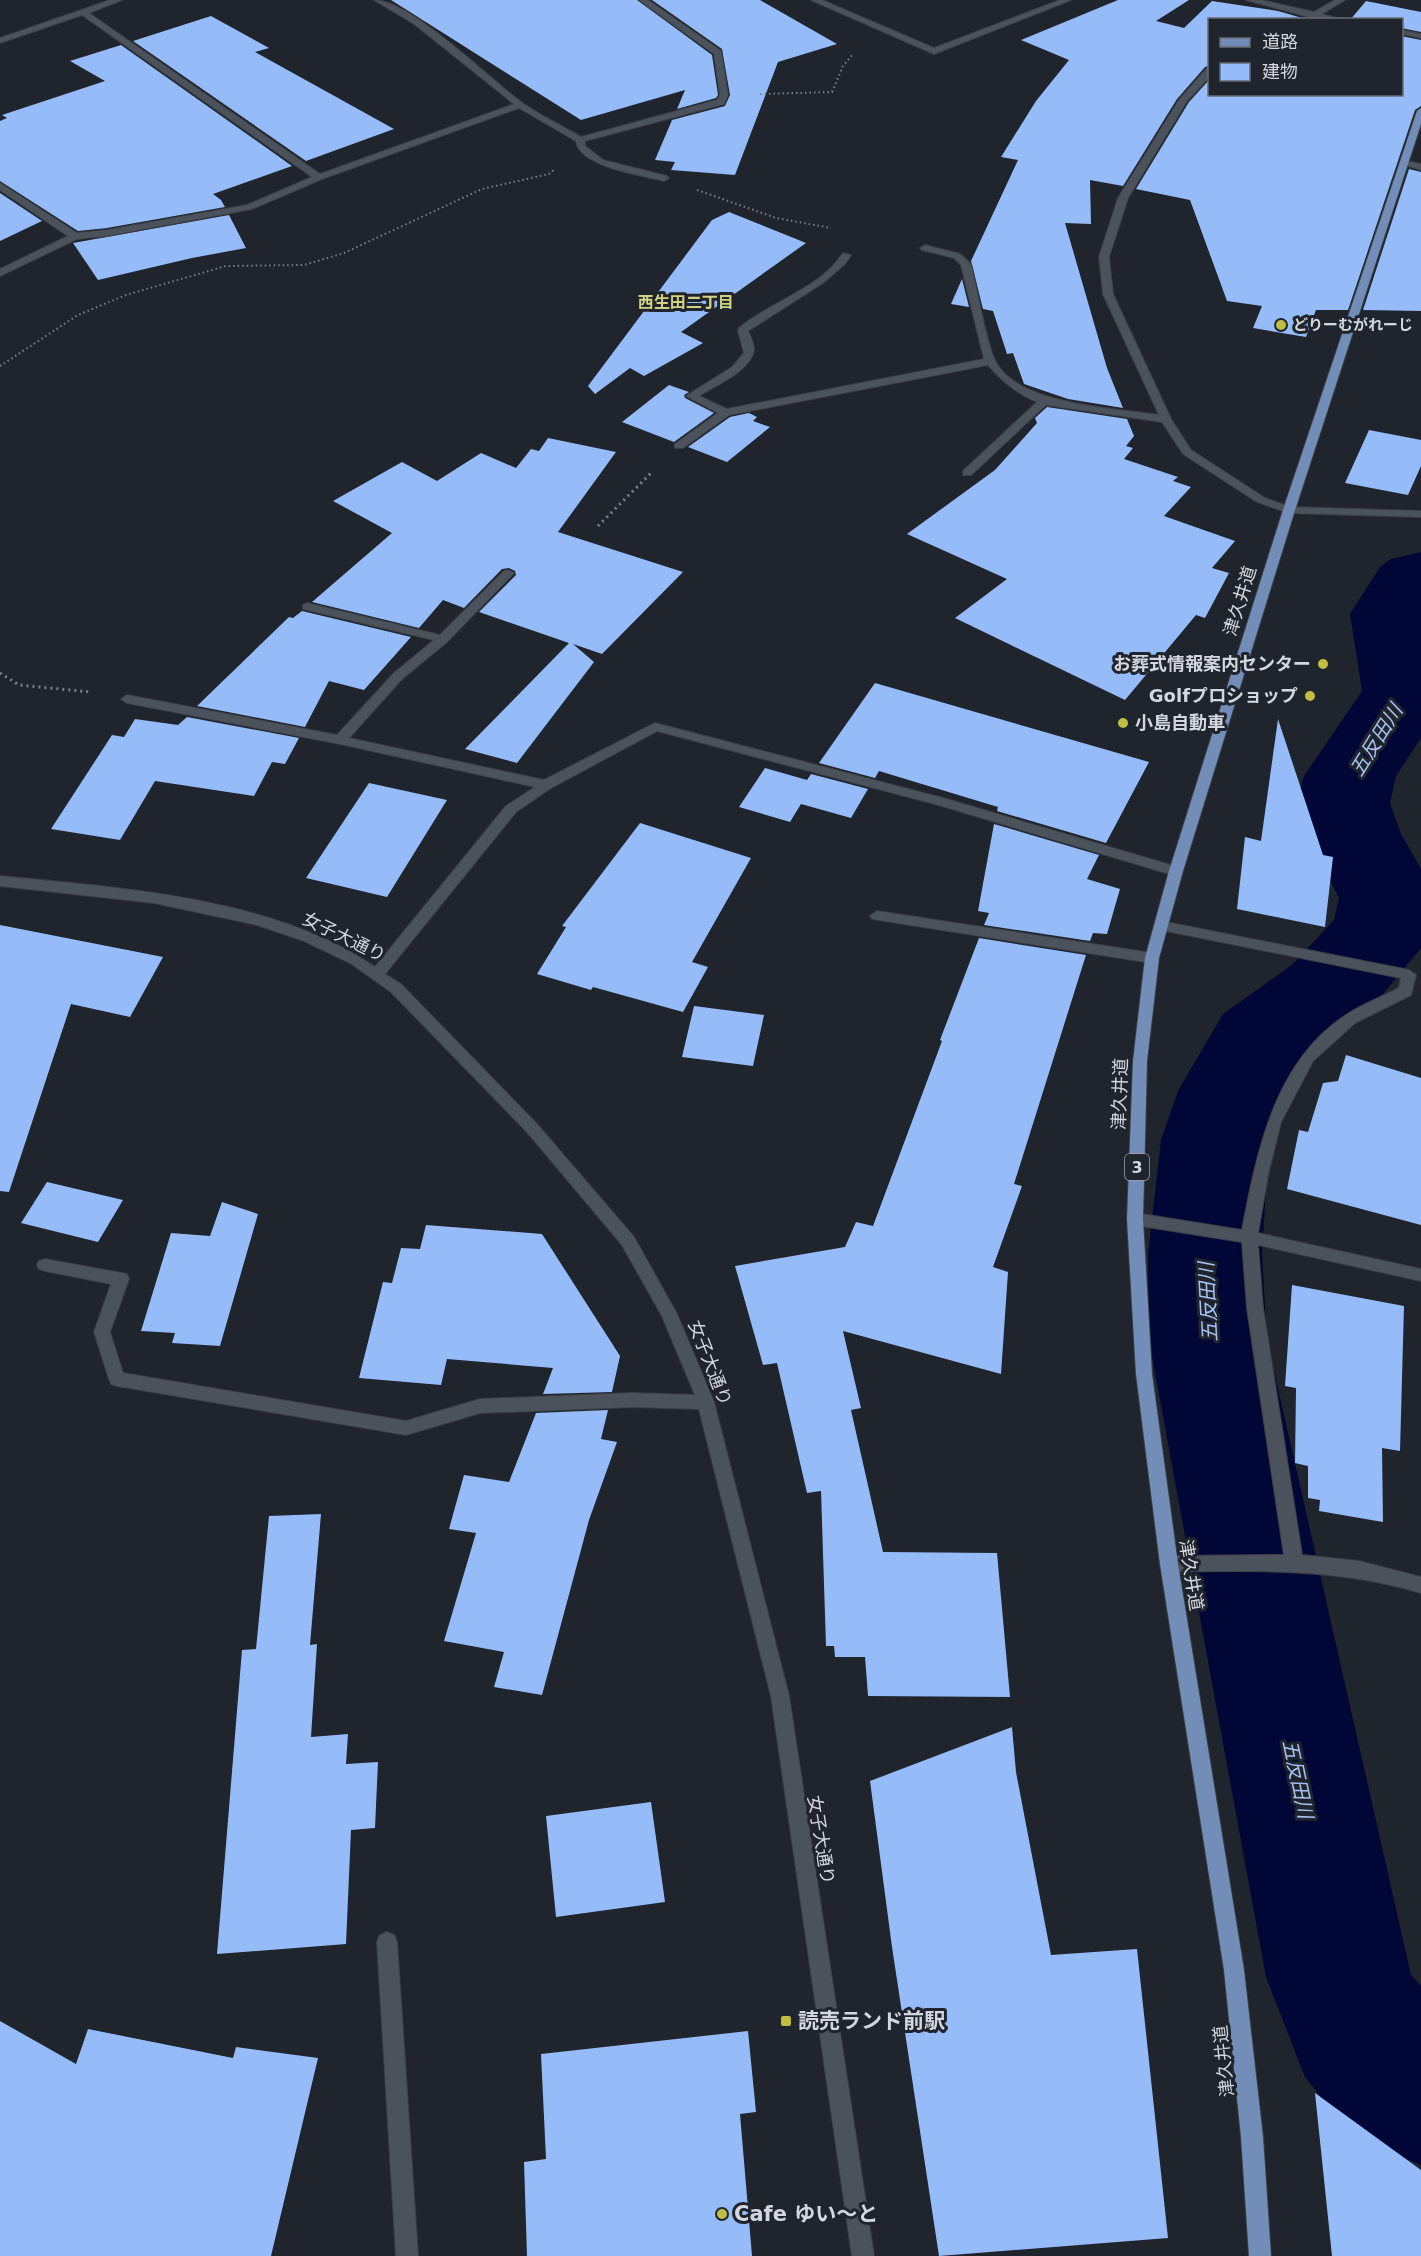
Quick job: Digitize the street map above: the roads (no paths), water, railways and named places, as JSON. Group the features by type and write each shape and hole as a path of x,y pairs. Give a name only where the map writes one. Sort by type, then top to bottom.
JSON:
{"main road":[{"name":"津久井道","path":"1260,2256 1252,2137 1234,1970 1169,1564 1144,1374 1135,1218 1140,1061 1152,958 1176,871 1289,510 1421,111"}],"street":[{"path":"0,41 118,0"},
{"path":"378,0 417,22 520,105 581,144 600,162 664,178"},
{"path":"581,144 721,102 724,95 718,53 643,0"},
{"path":"815,0 934,51 1067,0"},
{"path":"1250,0 1331,18"},
{"path":"1308,18 1341,0"},
{"path":"83,12 319,177"},
{"path":"1403,32 1421,36"},
{"path":"1208,71 1183,100 1123,198 1104,257 1108,294 1167,418 1187,452 1261,500 1289,510 1421,514"},
{"path":"0,273 75,236 249,207 319,177 520,105"},
{"path":"1405,162 1421,167"},
{"path":"0,186 75,236"},
{"path":"925,248 957,256 966,264 990,361 1021,391 1044,401 1167,418"},
{"path":"726,412 691,396 736,369 749,353 748,342 743,330 751,322 831,273 845,261 846,255"},
{"path":"679,446 726,412 990,361"},
{"path":"967,473 1044,401"},
{"path":"340,740 398,676 443,639 508,573"},
{"path":"307,607 443,639"},
{"path":"128,699 340,740 546,784"},
{"path":"378,974 511,809 546,784 655,727 938,801 1176,871"},
{"name":"女子大通り","path":"0,881 138,895 217,909 320,943 378,974 396,988 532,1128 628,1241 669,1314 706,1402 780,1696 863,2256"},
{"path":"877,916 1152,958"},
{"path":"1161,926 1409,975 1406,991 1350,1019 1307,1058 1274,1122 1242,1236 1266,1389 1286,1562"},
{"path":"1135,1218 1242,1236 1421,1275"},
{"path":"45,1265 121,1279 102,1332 117,1379 406,1428 480,1406 632,1400 706,1402"},
{"path":"1169,1564 1286,1562 1366,1570 1421,1585"},
{"path":"387,1942 407,2256"}],"waterway":[{"name":"五反田川","path":"1421,577 1410,585 1393,614 1406,692 1350,776 1343,803 1354,834 1388,898 1381,932 1328,991 1260,1041 1231,1091 1215,1140 1205,1255 1208,1340 1339,1977 1357,2025 1394,2069 1421,2090"}],"place":[{"name":"どりーむがれーじ","path":"1281,325"},
{"name":"お葬式情報案内センター","path":"1323,664"},
{"name":"Golfプロショップ","path":"1310,696"},
{"name":"小島自動車","path":"1123,723"},
{"name":"読売ランド前駅","path":"786,2021"},
{"name":"Cafe ゆい〜と","path":"722,2214"}],"district":[{"name":"西生田二丁目","path":"686,302"}]}
